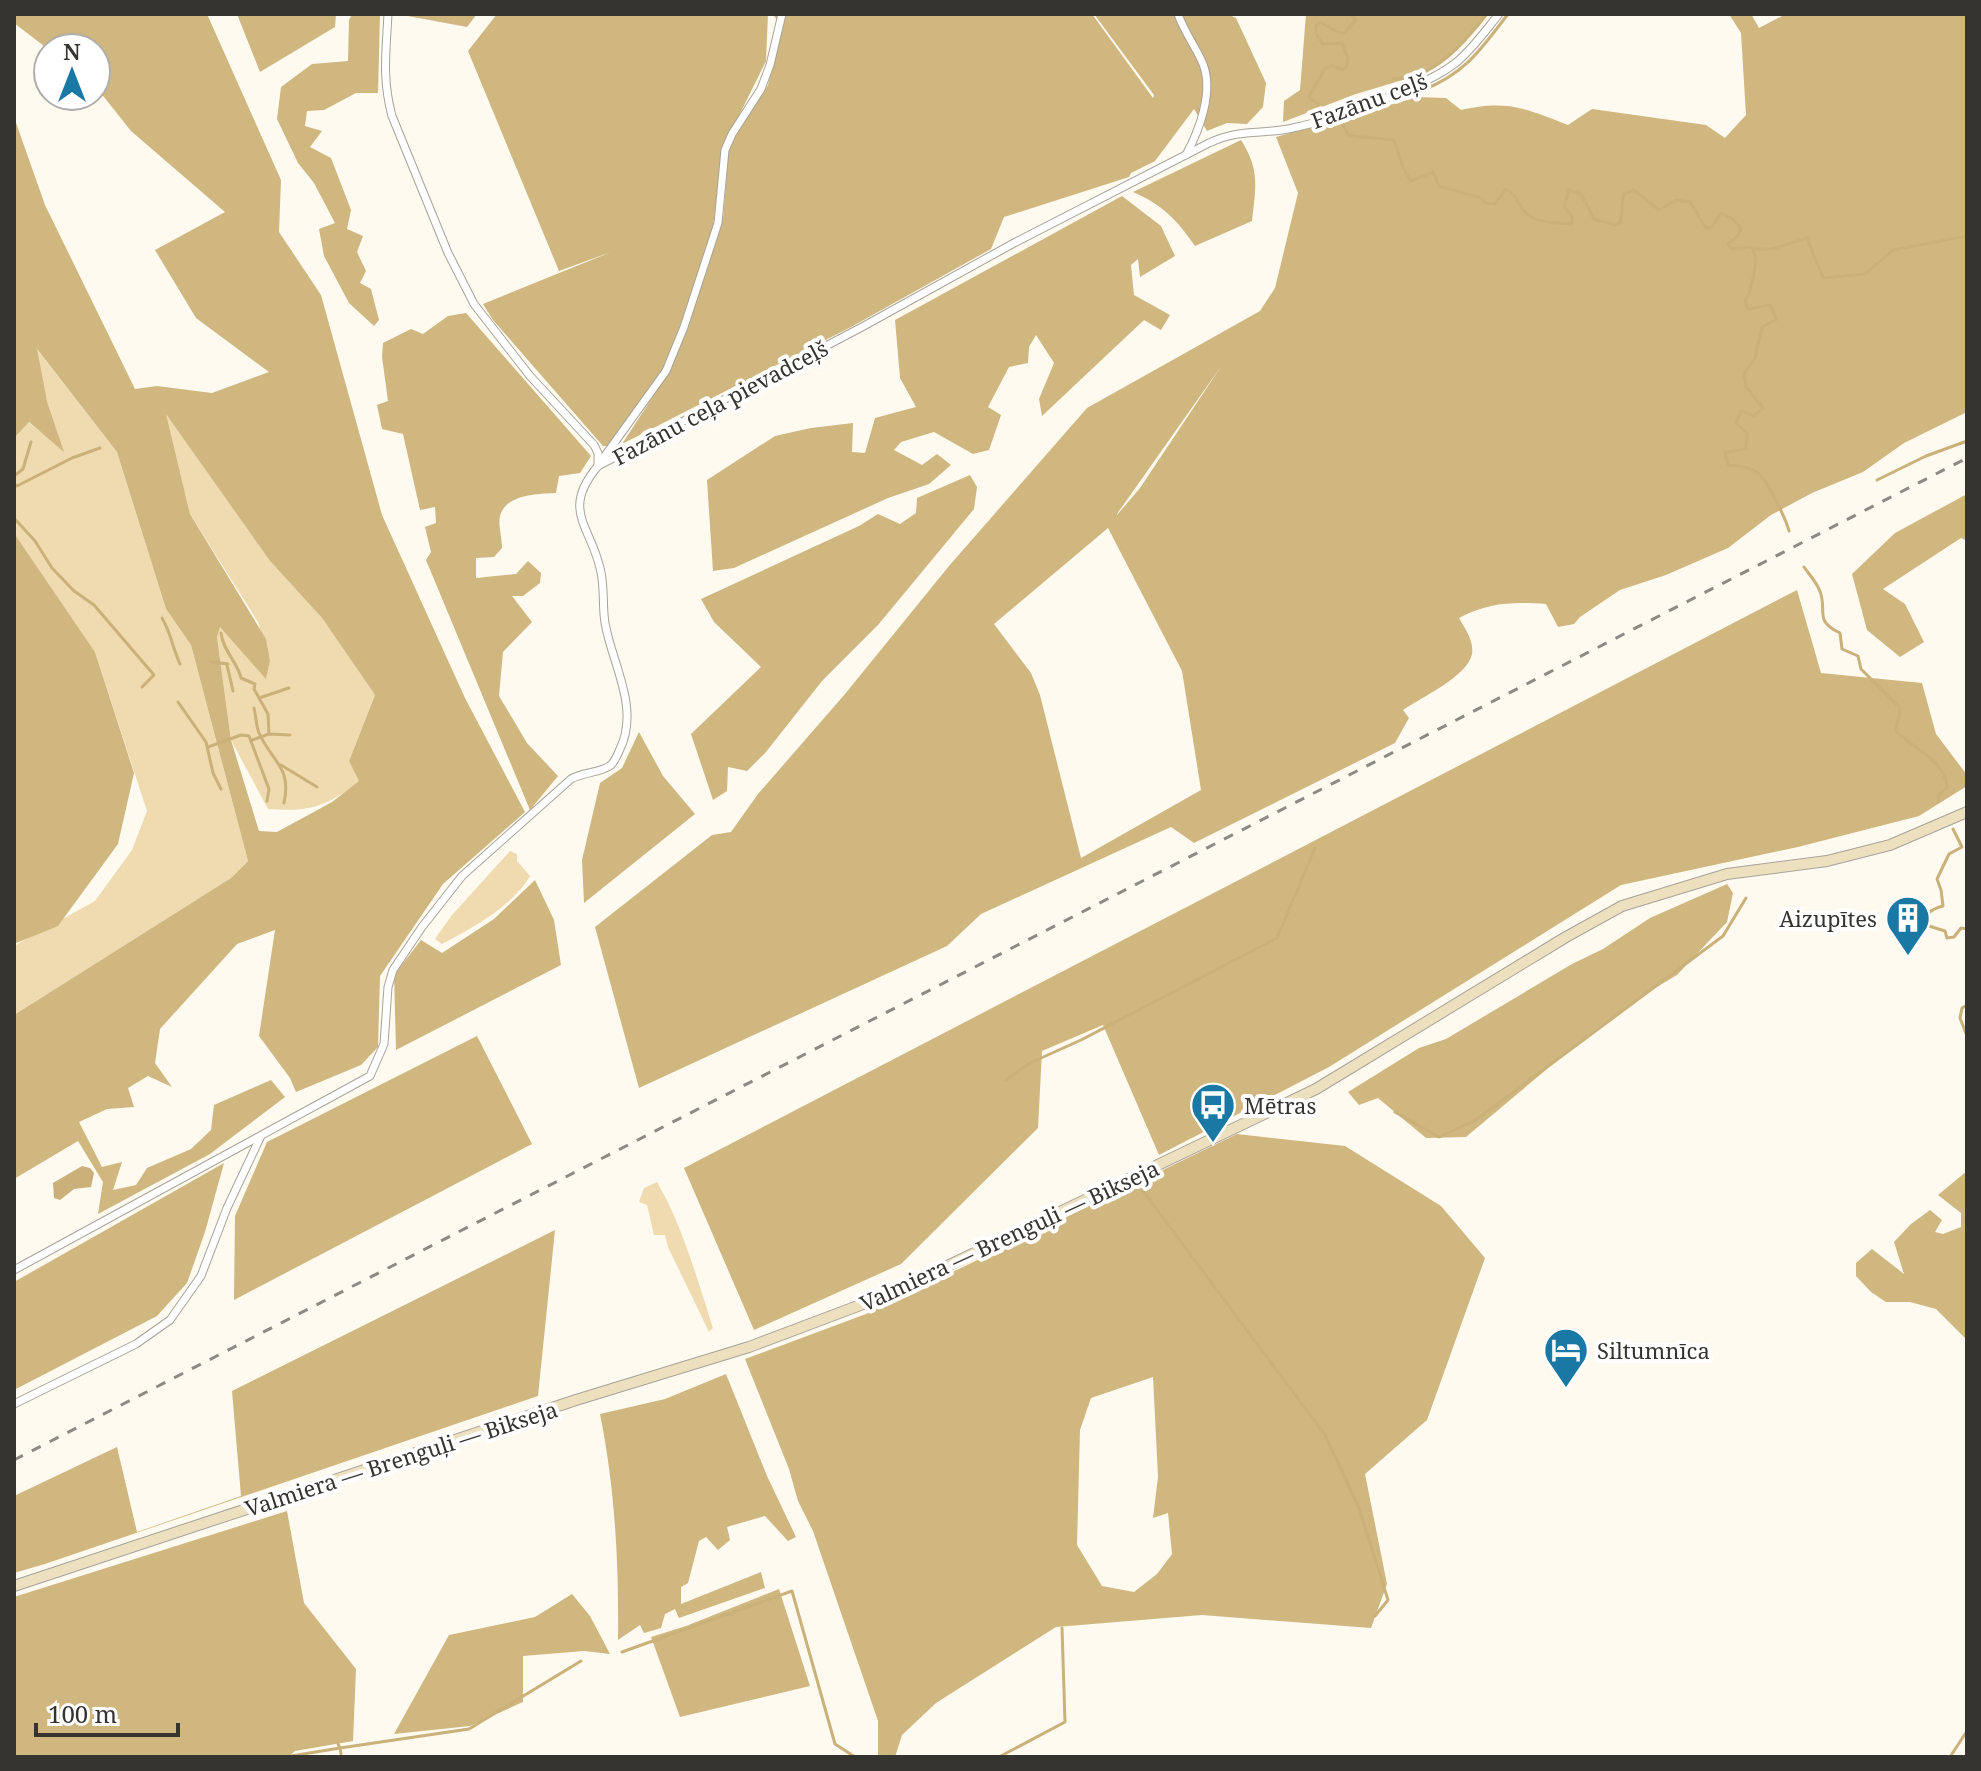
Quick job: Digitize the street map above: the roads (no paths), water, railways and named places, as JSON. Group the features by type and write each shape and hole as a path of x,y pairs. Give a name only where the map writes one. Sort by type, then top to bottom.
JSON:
{"main road":[{"name":"Valmiera — Brenguļi — Bikseja","path":"14,1586 576,1400 749,1347 887,1295 1316,1089 1622,906 1727,874 1827,861 1890,845 1967,812"}],"street":[{"path":"388,14 384,78 392,116 448,253 474,304 493,331 594,445 598,466"},
{"path":"598,466 666,371 678,342 718,223 725,150 761,89 782,14"},
{"path":"1178,14 1204,66 1202,119 1185,157"},
{"name":"Fazānu ceļš","path":"1263,131 1293,128 1370,103 1439,74 1466,52 1499,14"},
{"name":"Fazānu ceļa pievadceļš","path":"14,1270 370,1076 384,1044 388,987 393,970 422,927 462,876 571,779 583,772 609,766 616,758 626,737 623,687 605,623 603,579 598,556 581,520 583,491 588,478 598,466 1014,243 1230,133 1263,131"},
{"path":"14,1404 136,1344 170,1320 201,1276 227,1208 260,1138"}],"waterway":[{"path":"1318,104 1309,97 1325,68 1332,66 1343,70 1348,58 1342,43 1323,44 1316,34 1316,26 1320,22 1344,33 1356,20 1350,14"},
{"path":"1393,79 1408,78 1434,67 1458,48 1487,14"},
{"path":"1423,90 1462,68 1508,14"},
{"path":"1342,124 1349,135 1394,140 1411,181 1433,172 1439,186 1495,204 1506,189 1527,214 1542,221 1572,224 1572,216 1564,207 1569,190 1581,194 1594,219 1615,225 1620,223 1624,194 1634,190 1659,210 1676,200 1690,202 1706,228 1712,227 1721,213 1733,219 1741,229 1728,244 1731,249 1751,247 1754,252 1755,265 1745,301 1748,309 1770,305 1777,319 1762,327 1755,358 1744,374 1746,387 1763,408 1754,416 1741,411 1736,423 1747,433 1746,449 1725,452 1728,465 1749,468 1763,478 1789,531"},
{"path":"1755,249 1772,249 1807,238 1823,278 1865,274 1893,250 1967,236"},
{"path":"1877,480 1926,456 1967,441"},
{"path":"14,476 23,469 31,442"},
{"path":"14,484 17,486 72,458 100,448"},
{"path":"14,518 35,541 52,568 74,591 94,605 154,675 142,687"},
{"path":"1804,567 1822,596 1826,624 1840,633 1842,649 1858,656 1861,669 1900,708 1896,731 1941,770 1947,787 1939,795 1938,802"},
{"path":"162,618 180,664"},
{"path":"221,633 241,678 255,684 254,689 268,714 269,734"},
{"path":"212,662 228,664"},
{"path":"227,665 233,691"},
{"path":"259,698 289,688"},
{"path":"178,702 206,742 213,773 221,789"},
{"path":"254,708 259,733 283,773 284,803"},
{"path":"252,740 269,734 290,735"},
{"path":"208,747 241,735 249,736 269,789 267,801"},
{"path":"281,765 317,787"},
{"path":"1953,829 1962,847 1949,854 1937,879 1943,906 1929,913 1927,922 1929,926 1945,931 1947,938 1954,937 1961,928 1967,929"},
{"path":"1006,1080 1030,1063 1081,1040 1277,938 1315,848"},
{"path":"1395,1112 1439,1137 1476,1120 1723,936 1746,898"},
{"path":"1967,1005 1962,1008 1960,1018 1967,1036"},
{"path":"1140,1187 1325,1435 1359,1508 1388,1600 1375,1616"},
{"path":"622,1652 792,1591 835,1744 855,1757"},
{"path":"999,1757 1065,1722 1062,1628"},
{"path":"338,1744 340,1748 469,1729 581,1661"},
{"path":"1950,1757 1967,1731"},
{"path":"285,1757 340,1748 341,1754"}],"railway":[{"path":"14,1460 1967,458"}],"place":[{"name":"Aizupītes","path":"1908,957"},
{"name":"Mētras","path":"1213,1144"},
{"name":"Siltumnīca","path":"1566,1389"}]}
